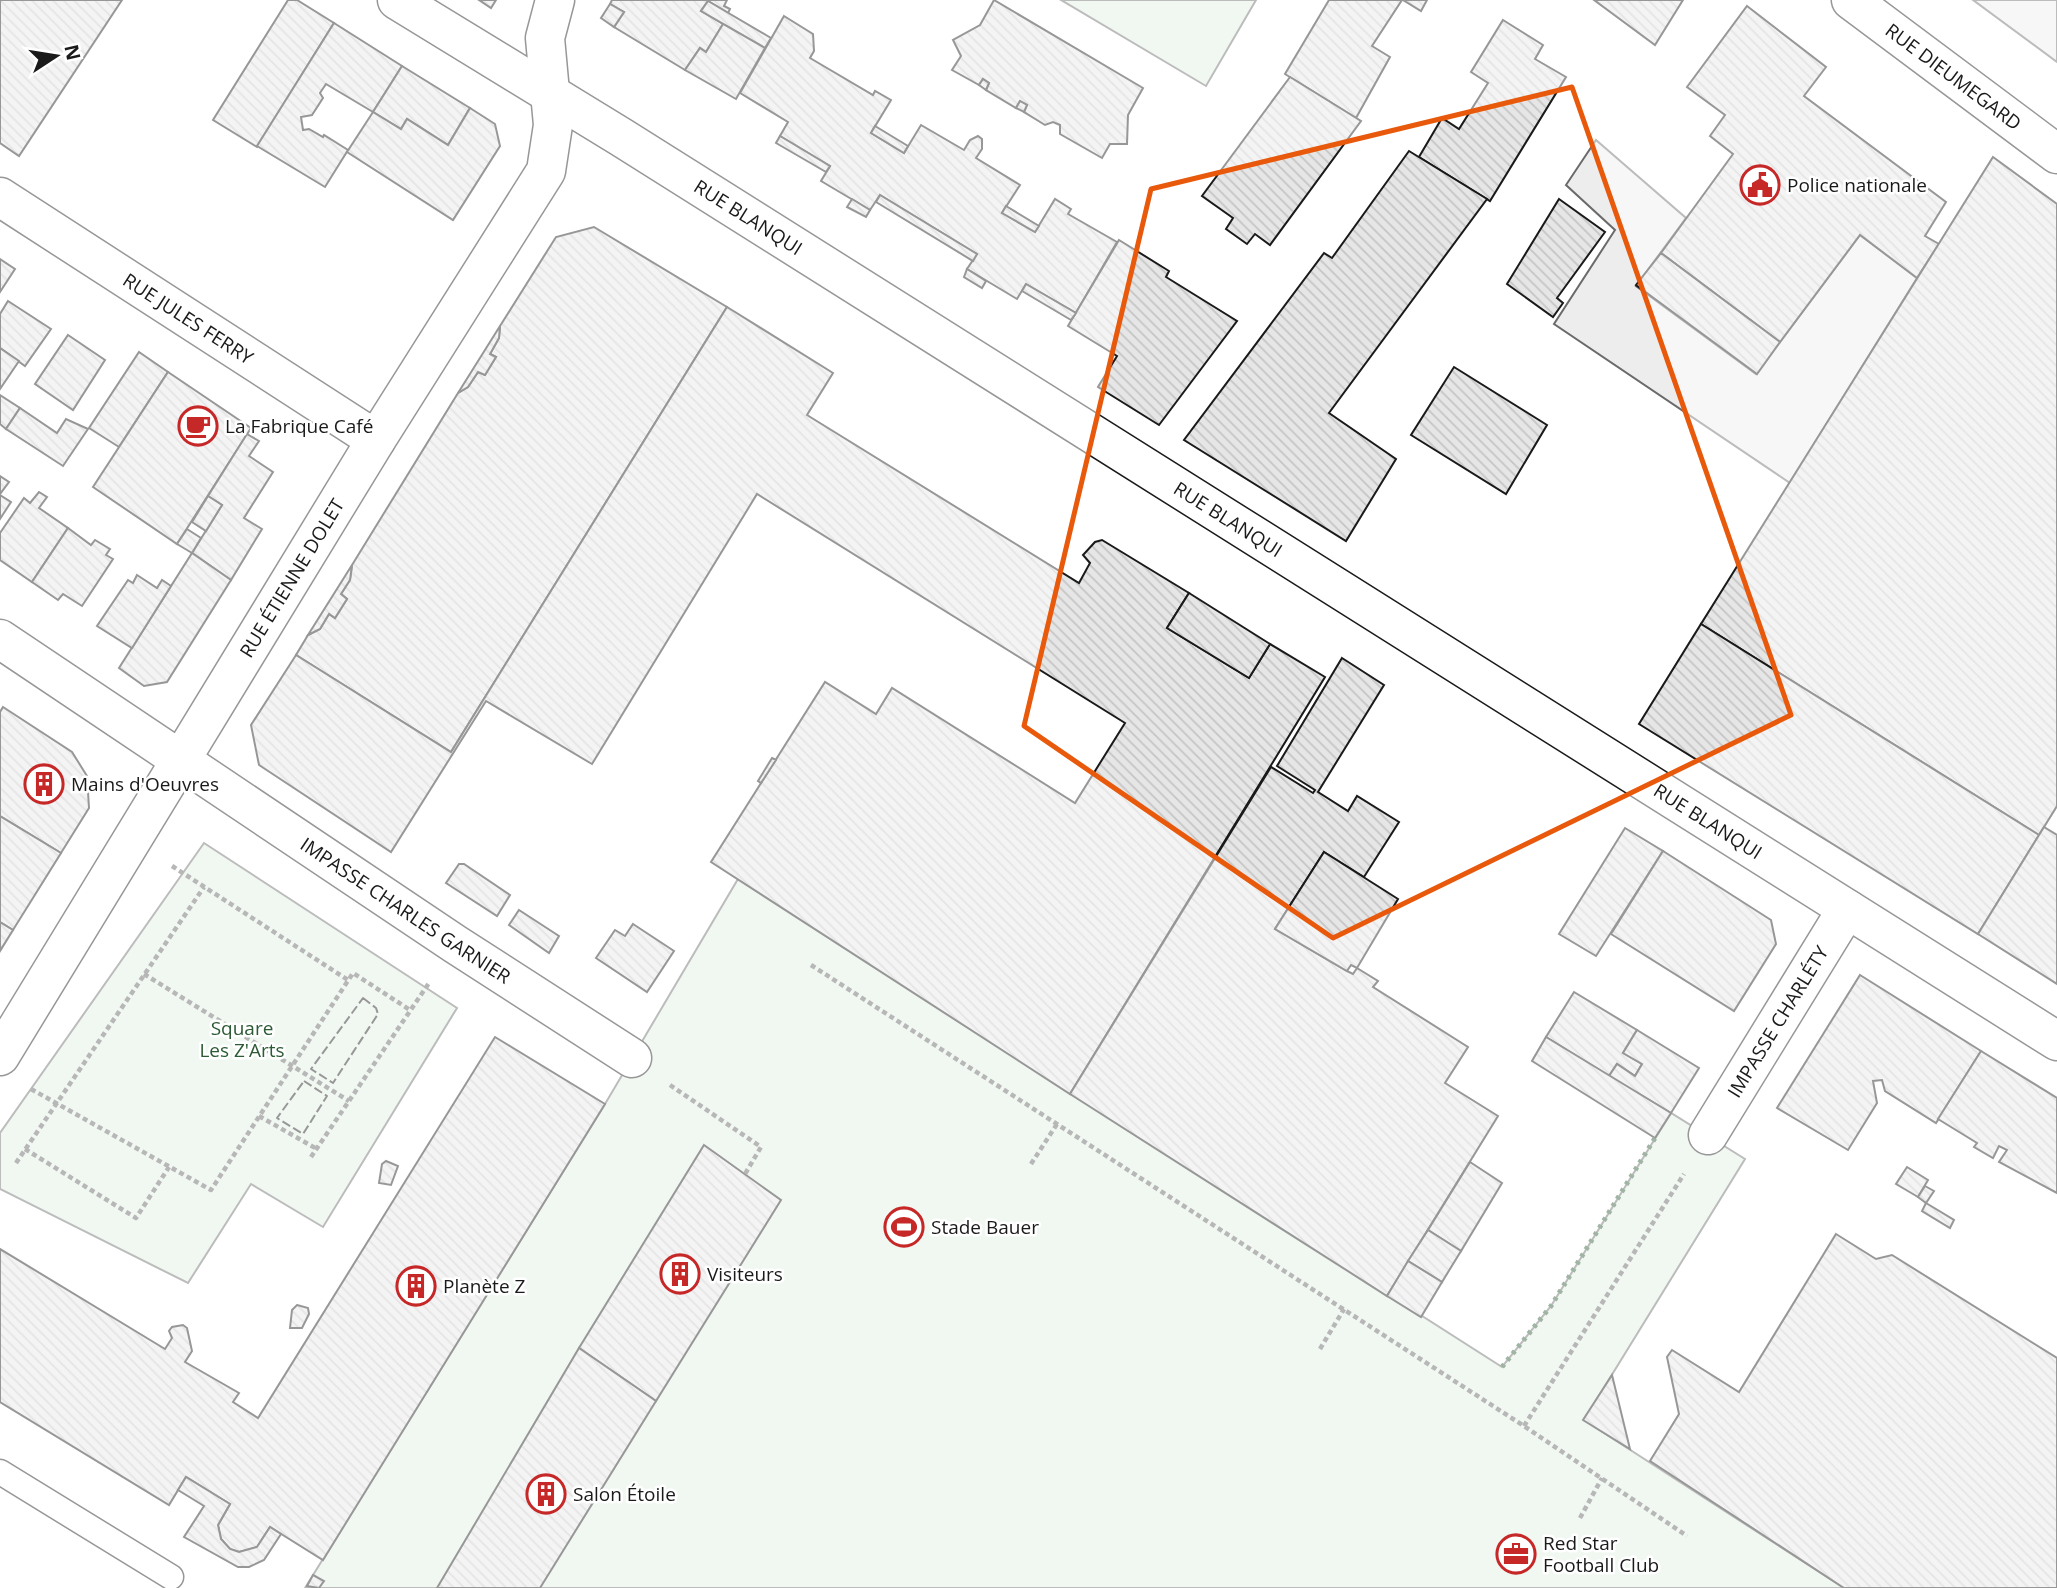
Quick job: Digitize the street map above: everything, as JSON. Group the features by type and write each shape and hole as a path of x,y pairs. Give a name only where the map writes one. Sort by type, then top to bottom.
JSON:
{"street":[{"name":"RUE BLANQUI","path":"397,0 548,91 2057,1041"},
{"name":"RUE ÉTIENNE DOLET","path":"0,1056 376,440 546,171 553,125 545,38 555,0"},
{"name":"RUE DIEUMEGARD","path":"1851,0 2057,154"},
{"name":"RUE JULES FERRY","path":"0,197 376,440"},
{"name":"IMPASSE CHARLES GARNIER","path":"0,639 455,944 632,1058"},
{"name":"IMPASSE CHARLÉTY","path":"1708,1135 1847,909"}],"lane":[{"path":"0,1472 171,1577"}],"path":[{"path":"16,1163 204,887 348,980"},
{"path":"311,1157 455,944"},
{"path":"811,965 1524,1426 1687,1536"},
{"path":"55,1104 211,1190 353,973 410,1010"},
{"path":"144,974 349,1101"},
{"path":"632,1058 761,1147 745,1174"},
{"path":"259,1116 317,1149"},
{"path":"1031,1164 1057,1124"},
{"path":"1524,1426 1708,1135"},
{"path":"25,1149 136,1218 169,1167"},
{"path":"1320,1349 1343,1309"},
{"path":"1580,1518 1602,1478"}],"highlighted area":[{"path":"1572,87 1791,715 1333,938 1024,726 1151,189"}],"green space":[{"path":"1061,0 1256,0 1206,86"},
{"name":"Square Les Z'Arts","path":"204,843 457,1008 323,1227 251,1184 188,1283 0,1189 0,1133"},
{"name":"Stade Bauer","path":"738,879 1502,1367 1551,1306 1671,1113 1745,1159 1584,1420 1844,1588 305,1588 605,1104"}],"shaded area":[{"path":"1973,0 2057,0 2057,62"},
{"path":"1596,140 1686,218 1636,286 1756,374 1860,235 1917,278 1790,483 1554,324 1615,230 1566,185"}],"building":[{"path":"0,0 122,0 19,156 0,143"},
{"path":"288,0 297,0 334,23 257,147 213,120"},
{"path":"479,0 496,0 491,8"},
{"path":"612,0 727,0 724,6 730,9 728,13 708,1 701,11 723,24 706,52 700,48 685,70 614,27 624,12 610,4"},
{"path":"994,0 1143,88 1128,115 1127,144 1110,144 1102,158 1060,134 1060,125 1053,122 1045,125 1024,112 1027,105 1020,101 1016,108 986,90 989,83 983,79 979,85 952,70 961,56 953,40 980,25"},
{"path":"1329,0 1402,0 1372,46 1390,57 1356,118 1285,74"},
{"path":"1403,0 1427,0 1421,11"},
{"path":"1594,0 1683,0 1655,45"},
{"path":"708,1 771,38 765,48 701,11"},
{"path":"610,4 624,12 614,27 601,18"},
{"path":"1747,6 1826,67 1804,96 1946,202 1925,236 1939,244 1917,278 1860,235 1780,342 1661,253 1733,154 1710,136 1725,115 1687,87"},
{"path":"784,16 813,34 814,51 810,58 873,95 875,91 891,100 871,133 904,153 921,125 964,150 970,140 978,136 982,139 982,149 976,158 1020,185 1002,213 1035,232 1055,199 1071,209 1068,214 1117,242 1076,313 1026,284 1017,299 967,269 977,254 880,195 870,210 821,181 830,166 780,136 788,122 740,93"},
{"path":"1503,20 1543,45 1535,59 1566,77 1490,201 1419,157 1442,118 1459,129 1488,83 1471,72"},
{"path":"334,23 402,66 373,112 326,84 320,93 323,98 312,115 301,117 303,130 309,129 323,137 324,135 348,150 325,187 257,146"},
{"path":"723,24 765,48 736,99 685,70 700,48 706,52"},
{"path":"402,66 470,108 448,145 407,119 401,129 373,112"},
{"path":"1290,77 1361,121 1270,245 1255,234 1247,244 1226,229 1233,218 1202,196"},
{"path":"983,79 989,83 986,90 979,85"},
{"path":"1020,101 1027,105 1024,112 1016,108"},
{"path":"470,108 495,124 500,146 453,220 347,152 373,112 401,129 407,119 448,145"},
{"path":"875,126 908,146 904,153 871,133"},
{"path":"780,136 830,166 826,172 776,143"},
{"path":"1409,151 1487,199 1329,413 1396,459 1346,541 1184,440 1324,253 1332,258"},
{"path":"1993,157 2057,204 2057,806 2039,835 1701,624"},
{"path":"880,195 977,254 973,261 876,202"},
{"path":"852,199 870,210 866,217 847,207"},
{"path":"1559,199 1605,232 1557,298 1563,303 1553,317 1507,284"},
{"path":"1006,206 1039,226 1035,232 1002,213"},
{"path":"594,227 727,307 451,752 296,655 308,635 320,629 329,614 335,618 347,599 341,594 350,580 352,565 458,393 468,387 478,372 485,375 496,357 490,354 499,338 500,326 556,237"},
{"path":"1119,240 1169,271 1166,277 1237,321 1159,425 1098,387 1117,356 1068,326"},
{"path":"1661,253 1780,342 1757,374 1636,285"},
{"path":"0,259 15,269 0,292"},
{"path":"967,269 986,281 982,288 964,277"},
{"path":"1026,284 1076,313 1071,320 1022,291"},
{"path":"8,301 51,329 25,366 0,348 0,314"},
{"path":"727,307 833,373 807,415 1079,583 1090,563 1083,555 1095,542 1102,540 1189,593 1167,628 1249,678 1270,644 1325,677 1070,1094 711,862 825,682 876,714 892,688 1075,803 1125,723 757,494 592,764 486,701 391,852 259,765 251,725 296,655 451,752"},
{"path":"500,326 499,338 490,354 496,357 485,375 478,372 468,387 458,393"},
{"path":"68,335 105,360 73,410 35,384"},
{"path":"0,348 19,361 0,389"},
{"path":"139,352 168,372 119,447 89,428"},
{"path":"1454,367 1547,425 1506,494 1411,435"},
{"path":"168,372 251,428 177,544 93,487"},
{"path":"0,395 20,408 6,429 0,424"},
{"path":"20,408 57,433 66,419 88,429 63,466 6,429"},
{"path":"247,434 259,441 249,456 273,472 244,518 262,529 231,580 192,553 222,505 208,496"},
{"path":"0,476 9,482 0,494"},
{"path":"39,492 47,497 39,508 68,528 32,582 0,560 0,533 24,498 30,503"},
{"path":"0,495 11,502 0,519"},
{"path":"208,496 222,505 206,531 192,522"},
{"path":"68,528 91,545 95,540 110,549 106,555 113,559 82,606 63,594 58,600 32,582"},
{"path":"187,529 201,538 192,553 177,544"},
{"path":"192,553 231,580 167,682 144,686 119,668"},
{"path":"352,565 350,580 341,594 347,599 335,618 329,614 320,629 308,635"},
{"path":"137,575 157,588 162,580 171,586 132,648 97,626 128,580 133,583"},
{"path":"1189,593 1270,644 1249,678 1167,628"},
{"path":"1701,624 2039,835 1978,934 1639,724"},
{"path":"1342,658 1384,685 1318,792 1348,811 1357,796 1399,822 1364,877 1324,852 1275,929 1353,974 1357,968 1378,981 1373,987 1468,1047 1445,1083 1498,1116 1387,1296 1070,1094 1271,767 1313,793 1315,790 1277,766"},
{"name":"Mains d'Oeuvres","path":"3,707 72,752 87,776 89,808 61,853 0,816 0,712"},
{"path":"772,758 776,760 761,783 758,781"},
{"path":"0,816 61,853 13,930 0,922"},
{"path":"2044,827 2057,835 2057,984 1978,934"},
{"path":"1625,828 1663,851 1596,956 1559,934"},
{"path":"1663,851 1771,920 1776,944 1734,1011 1611,934"},
{"path":"1324,852 1398,899 1357,968 1351,965 1347,971 1275,929"},
{"path":"459,864 464,864 510,895 497,916 446,883"},
{"path":"519,910 559,936 549,953 509,925"},
{"path":"0,922 13,930 0,951"},
{"path":"633,924 674,951 647,992 596,958 615,930 625,936"},
{"path":"1860,975 1981,1051 1936,1123 1885,1091 1882,1080 1873,1081 1877,1103 1848,1150 1777,1108"},
{"path":"1574,992 1637,1030 1623,1053 1642,1064 1635,1076 1617,1064 1609,1076 1546,1037"},
{"path":"1637,1030 1699,1068 1671,1113 1609,1076 1617,1064 1635,1076 1642,1064 1623,1053"},
{"name":"Planète Z","path":"495,1037 605,1104 323,1560 270,1527 257,1547 239,1552 230,1549 221,1539 218,1525 230,1504 186,1477 169,1505 0,1402 0,1249 165,1349 172,1338 169,1331 172,1327 183,1325 187,1328 192,1351 185,1362 239,1393 233,1402 258,1418"},
{"path":"1546,1037 1671,1113 1655,1138 1532,1061"},
{"path":"1981,1051 2057,1098 2057,1193 1999,1162 2007,1150 1999,1146 1993,1158 1974,1147 1977,1143 1938,1119"},
{"name":"Visiteurs","path":"704,1145 781,1200 656,1401 579,1348"},
{"path":"386,1161 398,1166 391,1185 379,1183 382,1164"},
{"path":"1470,1162 1502,1183 1461,1251 1428,1230"},
{"path":"1907,1167 1928,1180 1918,1197 1896,1184"},
{"path":"1925,1186 1934,1191 1926,1203 1918,1197"},
{"path":"1926,1203 1954,1220 1950,1228 1922,1211"},
{"path":"1428,1230 1461,1251 1442,1282 1408,1261"},
{"path":"1836,1234 1876,1259 1892,1255 2057,1358 2057,1588 1844,1588 1650,1461 1679,1414 1667,1357 1672,1350 1739,1392"},
{"path":"1408,1261 1442,1282 1421,1317 1387,1296"},
{"path":"297,1305 308,1308 309,1314 302,1328 290,1328 292,1310"},
{"name":"Salon Étoile","path":"579,1348 656,1401 540,1588 437,1588"},
{"path":"1612,1375 1630,1449 1583,1420"},
{"path":"186,1477 230,1504 218,1525 221,1539 230,1549 239,1552 257,1547 270,1527 281,1534 264,1560 249,1567 238,1567 184,1537 204,1506 178,1490"},
{"path":"313,1575 324,1581 319,1588 307,1586"}],"hedge":[{"path":"1502,1367 1551,1306 1655,1138"}],"fence":[{"path":"363,998 376,1008 378,1014 333,1083 311,1069 363,998"},
{"path":"304,1081 327,1096 303,1134 277,1118 304,1081"}],"place":[{"name":"Police nationale","path":"1760,185"},
{"name":"La Fabrique Café","path":"198,426"},
{"name":"Mains d'Oeuvres","path":"44,784"},
{"name":"Stade Bauer","path":"904,1227"},
{"name":"Visiteurs","path":"680,1274"},
{"name":"Planète Z","path":"416,1286"},
{"name":"Salon Étoile","path":"546,1494"},
{"name":"Red Star Football Club","path":"1516,1554"}]}
